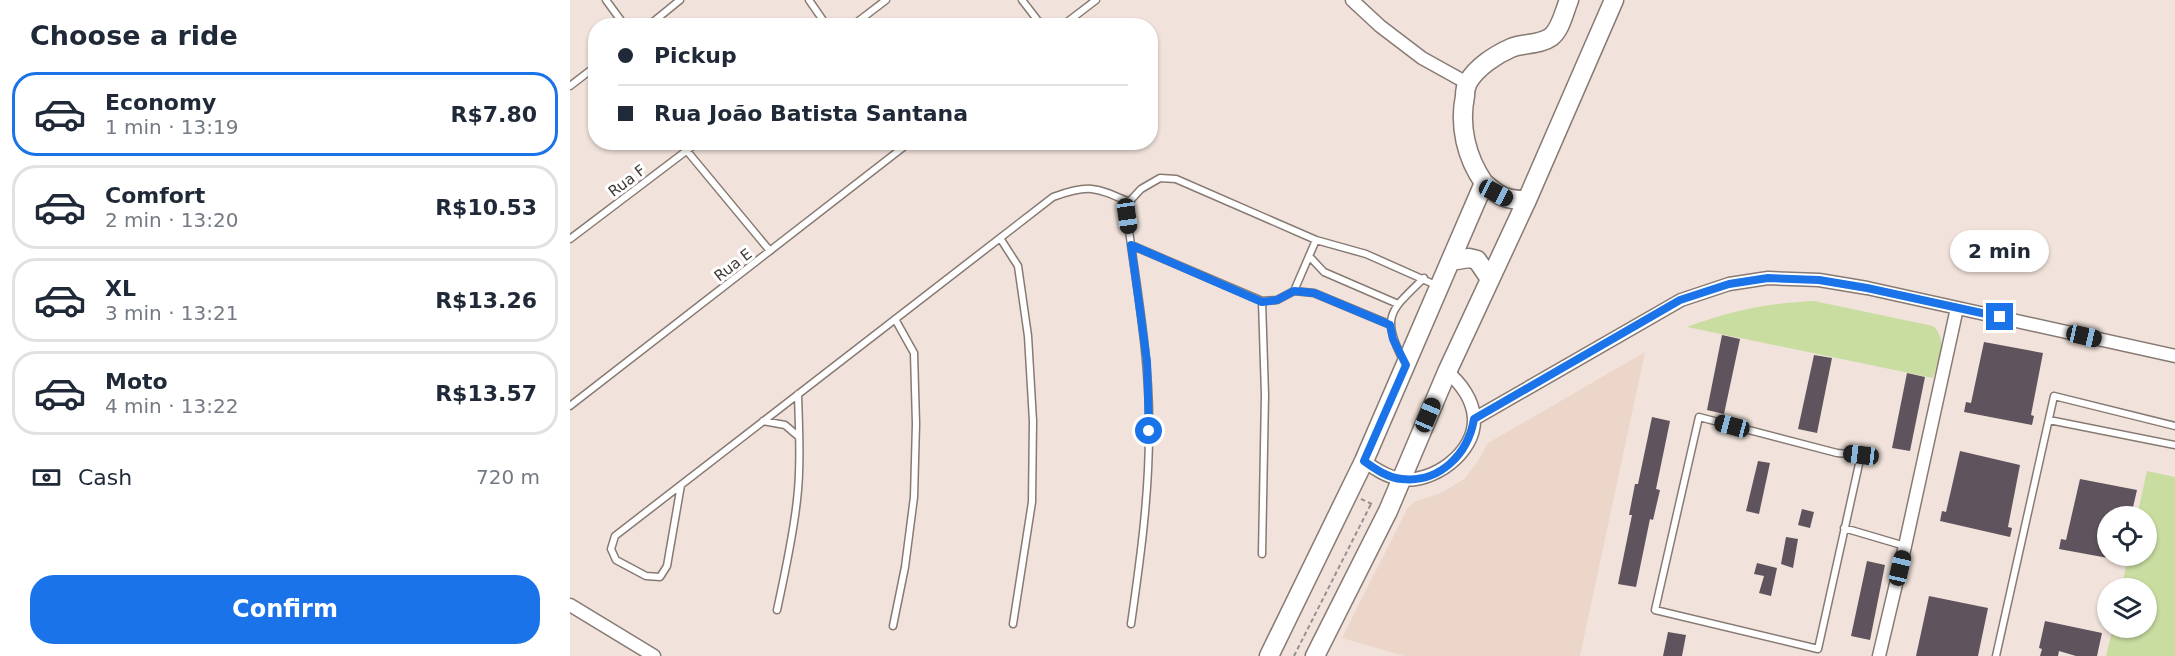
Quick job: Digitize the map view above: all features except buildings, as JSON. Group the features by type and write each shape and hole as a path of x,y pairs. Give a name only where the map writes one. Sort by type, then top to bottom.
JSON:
{"street":[{"path":"1352,0 1380,26 1422,58 1467,83"},
{"path":"1527,200 1509,200 1496,193 1484,183 1477,173 1465,142 1461,115 1467,83 1483,65 1498,55 1513,47 1550,38 1559,28 1569,0"},
{"path":"1315,656 1380,507 1401,479 1614,0"},
{"path":"1269,656 1364,461 1406,365 1432,283 1451,261 1484,183"},
{"path":"1451,261 1469,258 1477,261 1490,279"},
{"path":"1474,419 1680,300 1729,284 1768,278 1819,280 2175,356"},
{"path":"1879,656 1957,308"},
{"path":"1364,461 1380,472 1401,479 1423,478 1443,470 1458,456 1471,436 1474,419 1468,397 1458,381 1447,372"},
{"path":"570,605 654,656"}],"lane":[{"path":"606,0 619,18"},
{"path":"658,18 680,0"},
{"path":"809,0 821,18"},
{"path":"862,18 886,0"},
{"path":"1022,0 1036,18"},
{"path":"1072,18 1096,0"},
{"path":"570,86 588,72"},
{"name":"Rua E","path":"570,406 900,150"},
{"path":"687,151 770,251"},
{"name":"Rua F","path":"570,239 687,151"},
{"path":"1131,624 1148,494 1149,431 1147,362 1127,216 1129,202 1141,189 1160,178 1176,179 1316,240 1366,254 1432,283"},
{"path":"681,485 667,566 660,577 646,576 616,560 611,549 615,536 1053,197 1079,188 1102,190 1129,202"},
{"path":"1000,238 1018,266 1028,336 1033,421 1032,502 1012,624"},
{"path":"1294,291 1316,240"},
{"path":"1131,245 1262,302 1277,300 1294,291 1314,293 1390,325"},
{"path":"1309,256 1324,272 1398,304"},
{"path":"1406,365 1393,339 1390,325 1392,313 1398,304 1432,283"},
{"path":"1262,302 1265,394 1262,554"},
{"path":"893,626 905,567 914,497 916,424 914,353 895,319"},
{"path":"777,610 790,555 798,498 798,394"},
{"path":"1996,656 2054,396 2175,426"},
{"path":"1699,417 1837,453 1861,455 1844,528 1818,649 1655,610 1699,417"},
{"path":"2049,420 2175,445"},
{"path":"763,422 785,426 799,437"},
{"path":"1844,528 1905,546"}],"path":[{"path":"1294,656 1380,507 1348,493"}],"shaded area":[{"path":"1645,352 1580,656 1404,656 1342,638 1407,509 1414,502 1441,493 1464,479 1488,443"}],"green space":[{"path":"1814,301 1933,326 1940,338 1941,350 1933,378 1687,327 1718,316 1749,309"},
{"path":"2147,471 2175,477 2175,656 2106,656 2110,638 2157,638 2157,578 2123,578 2126,566 2157,566 2157,506 2139,506"}],"route":[{"path":"1149,431 1147,362 1131,245 1262,302 1277,300 1294,291 1314,293 1390,325 1393,339 1406,365 1364,461 1380,472 1401,479 1423,478 1443,470 1458,456 1471,436 1474,419 1680,300 1729,284 1768,278 1819,280 2000,317"}]}
